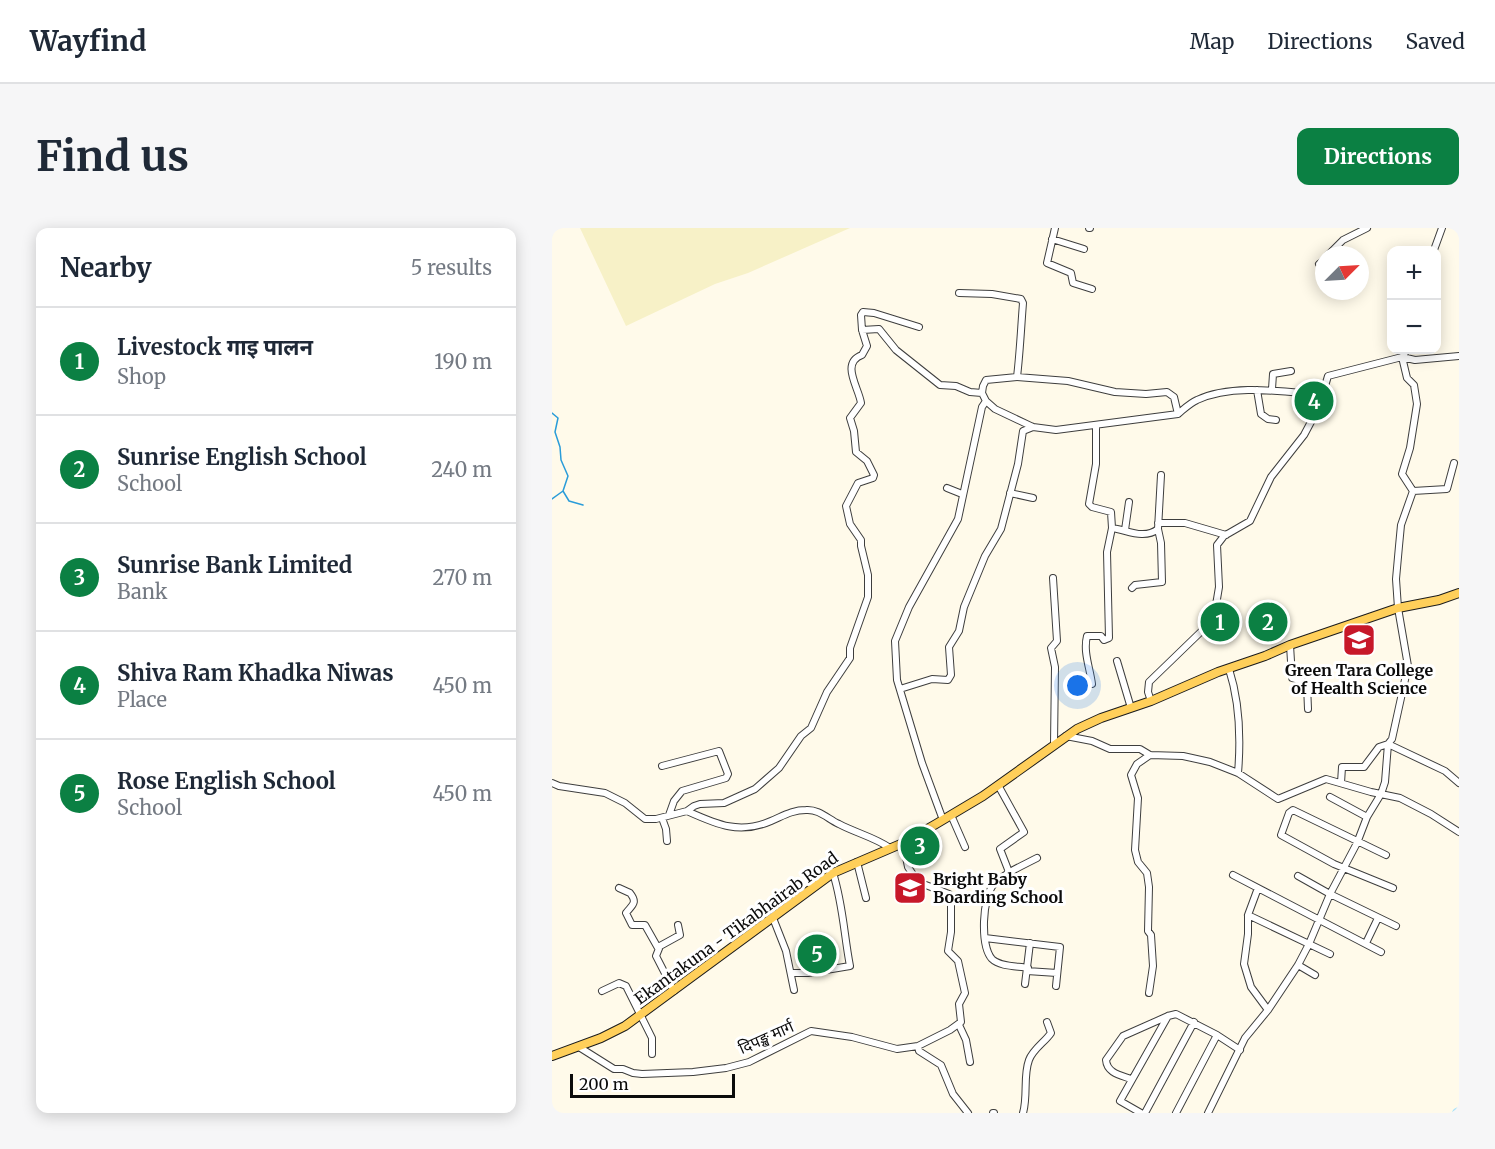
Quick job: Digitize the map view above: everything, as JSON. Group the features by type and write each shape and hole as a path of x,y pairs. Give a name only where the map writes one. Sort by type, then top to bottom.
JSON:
{"main road":[{"name":"Ekantakuna - Tikabhairab Road","path":"552,1056 579,1047 624,1026 833,873 903,843 947,818 1066,736 1101,718 1151,701 1290,645 1398,608 1439,600 1459,593"}],"street":[{"path":"1054,228 1047,263 1071,273 1073,283 1092,289"},
{"path":"1337,246 1343,240 1367,228"},
{"path":"1435,246 1442,228"},
{"path":"1052,239 1084,249"},
{"path":"959,293 1012,296 1021,299 1023,303 1020,323 1022,335 1017,378"},
{"path":"552,783 605,793 626,803 645,819 666,817 687,811 700,804 724,803 750,792 779,768 801,736 811,728 827,692 850,658 850,648 868,597 869,584 861,540 850,524 846,506 858,483 871,479 874,475 867,461 856,452 850,418 861,403 852,375 852,363 856,357 862,355 867,346 862,330 861,315 863,312 874,313 919,327"},
{"path":"862,330 879,329 896,350 940,386 956,386 970,392 982,393"},
{"path":"1404,354 1402,357 1407,378 1414,385 1417,404 1410,447 1402,474 1413,491"},
{"path":"1151,701 1148,692 1149,682 1214,616 1220,571 1216,545 1226,535 1250,521 1271,477 1304,435 1323,394 1328,376 1402,357 1415,360 1459,356"},
{"path":"1272,389 1273,374 1291,371"},
{"path":"1033,428 995,409 986,401 982,393 986,380 1017,378 1068,381 1115,392 1146,394 1167,392 1174,397 1178,414"},
{"path":"900,689 932,679 948,680 951,675 949,647 959,631 964,607 985,556 1001,529 1018,464 1023,431 1033,428 1067,430 1178,414 1196,400 1220,392 1272,389 1323,394"},
{"path":"1257,390 1261,414 1263,417 1276,420"},
{"path":"965,847 947,818 922,763 897,681 895,641 909,607 958,519 982,407 986,401"},
{"path":"1092,684 1085,643 1088,636 1101,636 1104,640 1109,638 1107,552 1112,528 1111,512 1089,504 1096,464 1096,426"},
{"path":"1413,491 1447,489 1454,463"},
{"path":"1132,588 1135,585 1162,582 1158,526 1161,475"},
{"path":"947,488 962,494"},
{"path":"1341,783 1342,767 1364,767 1379,747 1388,744 1392,739 1408,666 1398,608 1396,579 1401,525 1413,491"},
{"path":"1010,493 1033,498"},
{"path":"1125,530 1129,502"},
{"path":"1112,528 1143,535 1153,533 1158,526 1185,523 1226,535"},
{"path":"1053,578 1057,641 1051,648 1055,666 1054,744"},
{"path":"1290,645 1292,678 1303,681 1307,685 1308,709"},
{"path":"1117,661 1131,708"},
{"path":"1229,669 1237,692 1240,747 1238,773"},
{"path":"1066,736 1081,741 1092,741 1110,749 1140,749 1150,756"},
{"path":"1388,744 1437,767 1459,783"},
{"path":"1208,1113 1245,1038 1268,1010 1298,965 1330,894 1357,843 1367,817 1381,794 1385,782 1388,744"},
{"path":"662,766 719,751 728,774 726,778 682,791 666,817 667,841"},
{"path":"1149,993 1153,966 1151,935 1148,931 1149,887 1147,873 1138,862 1135,850 1138,798 1131,775 1137,764 1150,756 1183,756 1210,762 1238,773 1278,799 1326,779 1408,802 1459,832"},
{"path":"998,785 1024,832 1000,849 1009,872"},
{"path":"1330,796 1367,817"},
{"path":"687,811 718,825 743,828 756,827 788,813 808,809 820,812 840,825 877,839 890,848"},
{"path":"1386,855 1357,843 1293,810 1289,813 1281,835 1343,868 1393,888"},
{"path":"903,843 908,867 918,882 949,894 951,899 951,932 948,951 958,961 965,993 959,1004 961,1023 959,1025 966,1040 970,1062"},
{"path":"1037,858 1009,872 992,886 985,902 986,947 998,963 1057,974"},
{"path":"857,862 866,897"},
{"path":"791,973 808,973 850,966 843,912 833,873"},
{"path":"1233,875 1382,952"},
{"path":"1298,876 1396,926"},
{"path":"619,888 630,892 634,906 626,913 632,925 645,926 658,948 657,960 674,991"},
{"path":"1258,888 1248,915 1244,964 1251,987 1268,1010"},
{"path":"1248,915 1330,954"},
{"path":"773,918 781,936 794,990"},
{"path":"1366,944 1378,918"},
{"path":"658,948 680,935 678,925"},
{"path":"985,938 1060,947 1056,986"},
{"path":"1025,984 1030,943"},
{"path":"1298,965 1315,975"},
{"path":"602,991 619,983 626,986 652,1038 652,1054"},
{"path":"1131,1079 1110,1071 1106,1060 1123,1036 1168,1016 1176,1014 1194,1022 1240,1050"},
{"path":"1168,1016 1120,1101 1143,1113 1194,1022"},
{"path":"1023,1113 1028,1062 1051,1033 1047,1022"},
{"path":"959,1025 918,1046 919,1052 941,1065 949,1087 968,1113"},
{"name":"दिपङ्ख मार्ग","path":"579,1047 614,1070 623,1069 642,1074 726,1068 749,1062 811,1031 852,1037 897,1049 918,1046"},
{"path":"1176,1113 1217,1035"}],"shaded area":[{"path":"580,228 850,228 748,273 715,284 626,326"}],"waterway":[{"path":"552,413 558,418 555,432 561,460 568,476 563,491 552,499"},
{"path":"563,491 569,501 583,505"}],"place":[{"name":"Shiva Ram Khadka Niwas","path":"1314,401"},
{"name":"Livestock गाइ पालन","path":"1220,622"},
{"name":"Sunrise English School","path":"1268,622"},
{"name":"Green Tara College of Health Science","path":"1359,640"},
{"name":"Sunrise Bank Limited","path":"920,846"},
{"name":"Bright Baby Boarding School","path":"910,888"},
{"name":"Rose English School","path":"817,954"}]}
